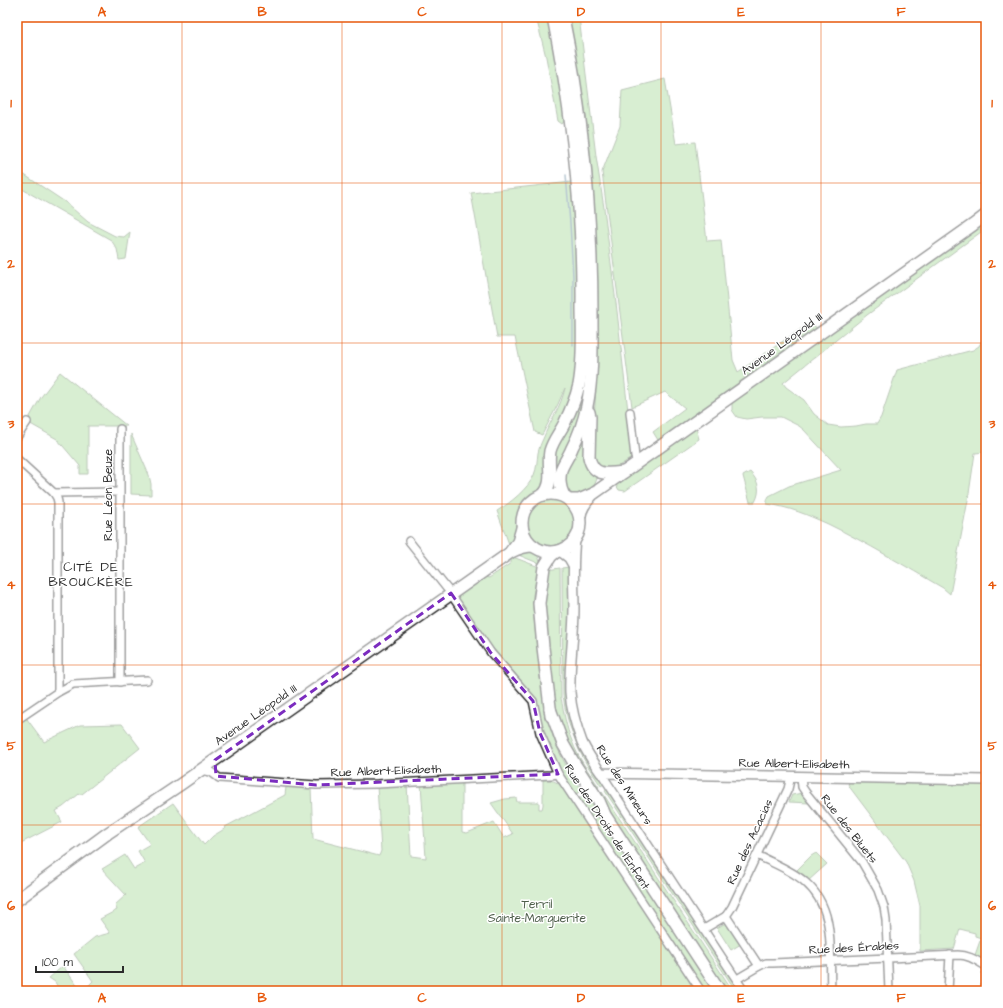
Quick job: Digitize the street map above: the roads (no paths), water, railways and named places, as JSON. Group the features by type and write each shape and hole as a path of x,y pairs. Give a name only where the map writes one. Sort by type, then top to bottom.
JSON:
{"main road":[{"path":"543,495 548,488 550,481 550,451 576,396 579,385 581,360 582,286 581,236 578,196 566,88 553,17"},
{"path":"563,17 576,89 591,237 592,284 592,344 587,404 584,420 578,436 560,474 562,491 567,499"},
{"name":"Avenue Léopold III","path":"567,499 579,500 593,494 986,215"},
{"path":"587,404 590,417 589,457 592,465 596,470 606,474 624,472"},
{"path":"536,548 548,552 558,551 569,547 575,540 580,528 580,516 574,504 558,494 543,495 535,498 524,511 522,519 522,528 527,540 540,554 544,567"},
{"name":"Avenue Léopold III","path":"580,516 584,504 593,494"},
{"name":"Avenue Léopold III","path":"511,552 518,542 522,528"},
{"name":"Avenue Léopold III","path":"17,900 108,833 215,760 511,552 526,546 536,548"},
{"path":"558,551 551,556 544,567 539,603 550,709 563,744 597,798 605,815 720,991"}],"street":[{"path":"630,412 635,457 638,463"},
{"path":"17,437 27,422"},
{"name":"Rue Léon Beuze","path":"120,429 120,682"},
{"path":"17,459 54,493 57,498 58,692"},
{"path":"54,493 119,492"},
{"name":"Rue des Droits de l'Enfant","path":"409,540 451,594 491,653 533,701 540,733 558,774 701,991"},
{"name":"Rue des Mineurs","path":"575,540 573,565 574,610 570,692 576,726 582,743 744,991"},
{"path":"558,551 570,558 573,565"},
{"path":"17,717 24,716 58,692 76,683 147,680"},
{"path":"215,760 214,768 216,776"},
{"name":"Rue Albert-Elisabeth","path":"200,770 206,771 219,778 316,785 391,783 558,774"},
{"name":"Rue Albert-Elisabeth","path":"601,773 986,780"},
{"name":"Rue des Acacias","path":"726,916 732,907 788,789 791,776"},
{"name":"Rue des Bluets","path":"801,776 802,786 862,862 878,890 885,911 889,991"},
{"path":"757,855 797,876 805,882 819,898 828,920 830,931 831,991"},
{"path":"704,930 726,916 759,966"},
{"path":"948,991 950,955"},
{"name":"Rue des Érables","path":"736,979 759,966 769,963 965,955 986,966"}],"waterway":[{"path":"566,175 573,276 573,345"}],"district":[{"name":"CITÉ DE BROUCKÈRE","path":"91,574"}],"park label":[{"name":"Terril Sainte-Marguerite","path":"537,911"}]}
